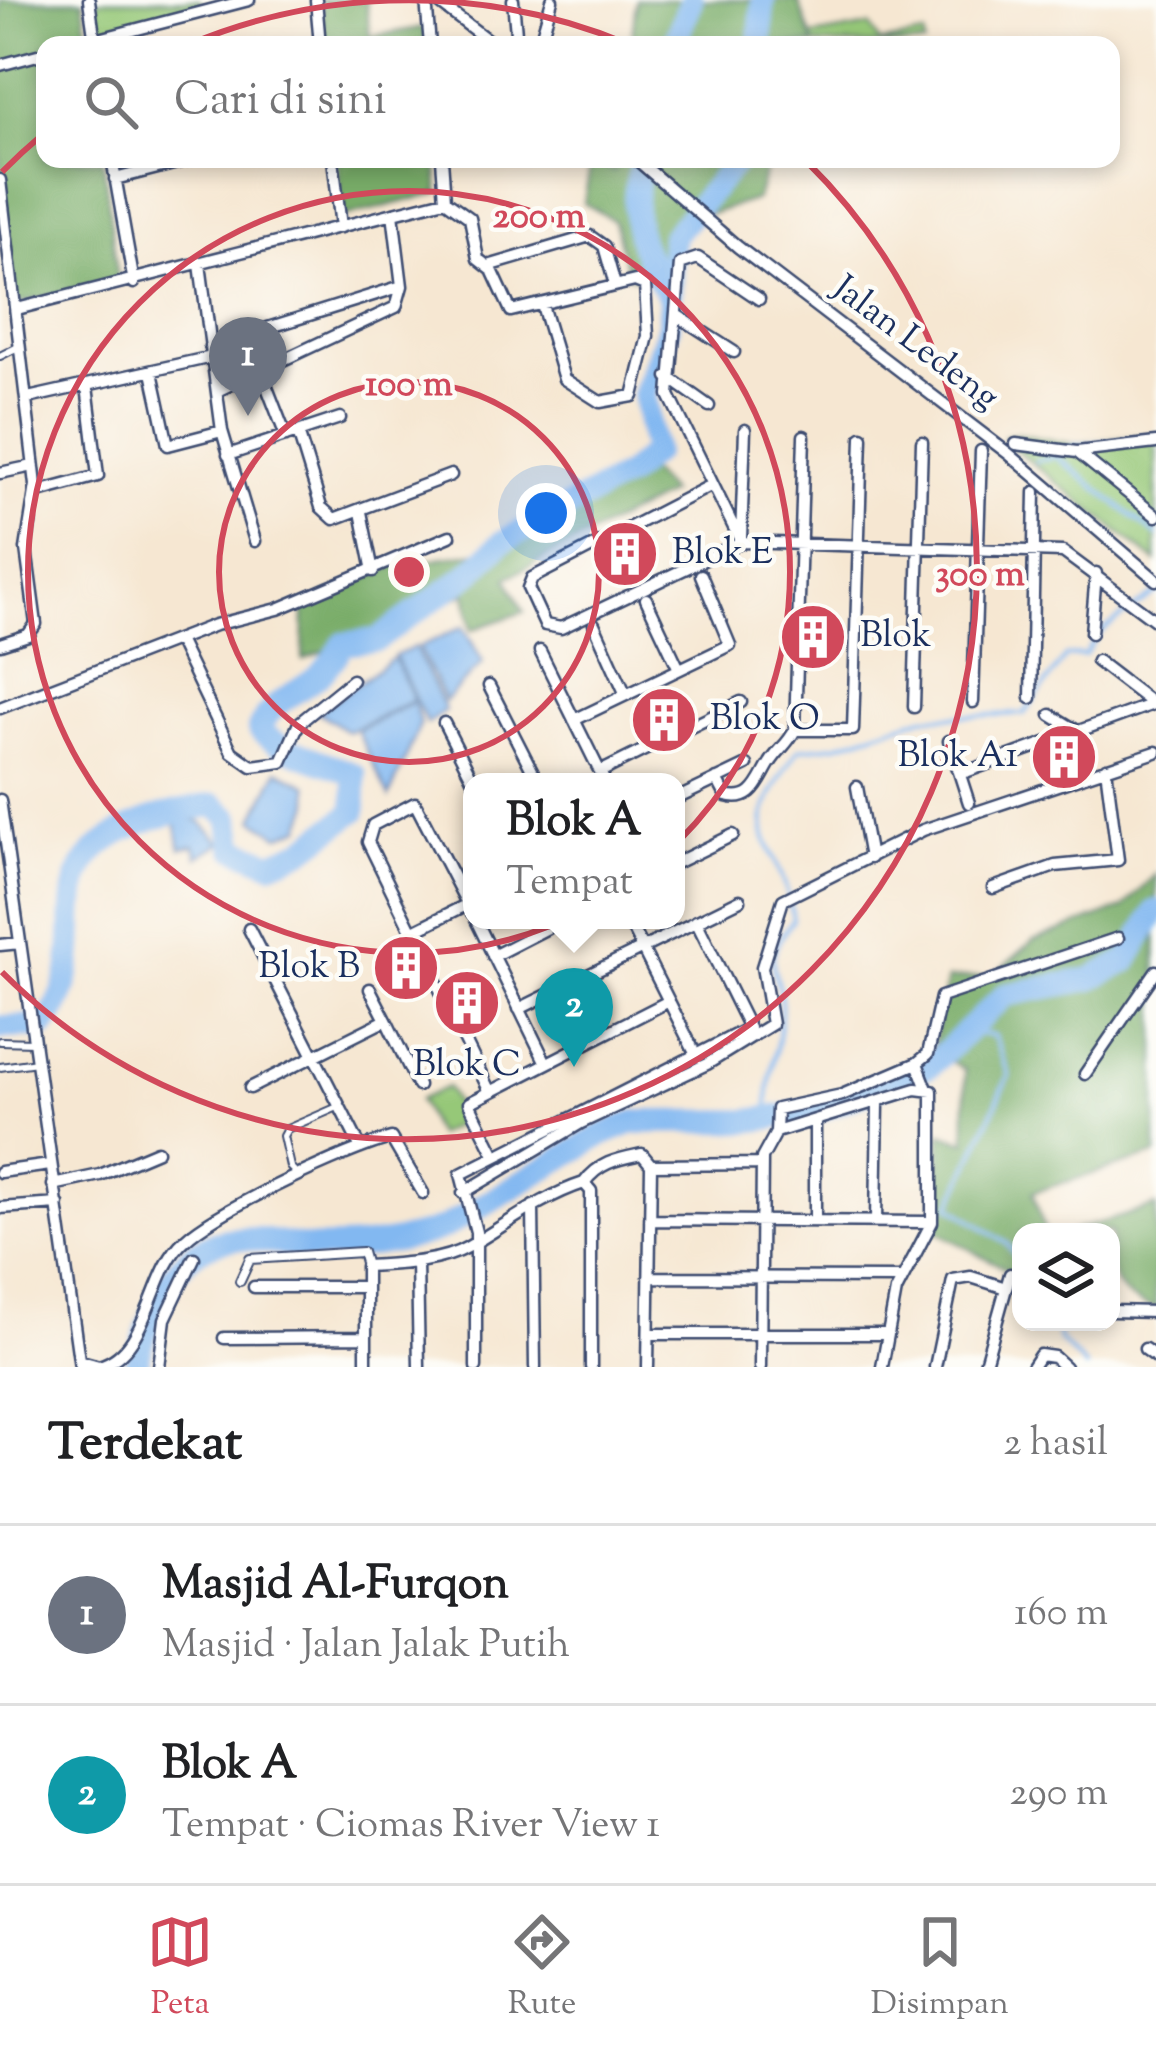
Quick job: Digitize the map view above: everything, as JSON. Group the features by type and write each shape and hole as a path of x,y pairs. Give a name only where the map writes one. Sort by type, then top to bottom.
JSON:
{"street":[{"path":"89,0 94,36"},
{"path":"117,36 216,4 249,0"},
{"path":"316,0 319,36"},
{"path":"426,0 429,36"},
{"path":"435,0 482,36"},
{"path":"513,0 516,36"},
{"path":"541,36 552,0"},
{"path":"0,65 36,55"},
{"path":"113,168 134,283"},
{"path":"115,179 158,168"},
{"path":"334,168 341,227"},
{"path":"443,168 445,200"},
{"name":"Jalan Ledeng","path":"647,168 1009,454 1153,578"},
{"path":"0,180 28,398 35,494 26,549 36,625 28,634 0,644"},
{"path":"17,309 134,283 445,200 470,218 478,259 488,266 506,308 542,305 616,285 640,282 648,290 648,336 636,389 629,397 600,402 564,379 542,305"},
{"path":"217,391 396,307 402,286 393,213"},
{"path":"488,266 590,236 604,246 616,285"},
{"path":"741,542 669,395 680,264 688,257 698,258 758,298"},
{"path":"200,264 222,431 255,541"},
{"path":"28,398 152,372 402,286"},
{"path":"327,310 336,335"},
{"path":"678,316 734,352"},
{"path":"247,336 326,514 334,520 451,475"},
{"path":"152,372 168,446 222,431"},
{"path":"668,376 709,406"},
{"path":"35,494 98,476 88,386"},
{"path":"228,455 340,418"},
{"path":"741,542 746,430"},
{"path":"717,779 726,796 746,796 762,784 768,765 795,730 803,436"},
{"path":"795,730 853,730 862,437"},
{"path":"914,707 922,442"},
{"path":"1016,444 1074,452 1156,443"},
{"path":"974,702 981,451"},
{"path":"1074,452 1156,516"},
{"path":"0,473 33,466"},
{"path":"712,485 532,578 528,588 545,625 561,628 741,542 1064,552 1154,620"},
{"path":"1031,698 1035,492"},
{"path":"362,512 373,571"},
{"path":"0,708 373,571 450,536"},
{"path":"1091,633 1096,573"},
{"path":"574,720 730,645 701,575"},
{"path":"646,598 679,669"},
{"path":"594,624 626,694"},
{"path":"178,640 236,758 261,766 289,755 293,737 310,711 352,680"},
{"path":"540,651 600,773"},
{"path":"1097,661 1155,704"},
{"path":"489,686 533,773"},
{"path":"609,773 741,702"},
{"path":"960,774 1155,704"},
{"path":"1051,715 1078,732"},
{"path":"444,723 469,773"},
{"path":"949,742 969,803"},
{"path":"464,1197 580,1123 706,1064 772,1024 760,978 783,900 923,830 1156,752"},
{"path":"685,795 747,765"},
{"path":"993,888 1055,866 1118,860 1106,768"},
{"path":"857,787 870,858"},
{"path":"0,800 80,1364 106,1364 124,1349 182,1242 301,1178 361,1148 394,1139 423,1192"},
{"path":"463,893 415,803 373,825 368,835 490,1092"},
{"path":"685,859 733,835"},
{"path":"685,926 740,900"},
{"path":"412,932 463,913"},
{"path":"476,1367 476,1237 460,1174 697,1057 750,1025 696,921"},
{"path":"250,929 361,1148"},
{"path":"481,929 546,1064"},
{"path":"493,956 546,929"},
{"path":"633,929 697,1057"},
{"path":"519,1009 679,929"},
{"path":"760,1367 762,1164 777,1130 774,1113 842,1095 917,1064 928,1054 945,994 1014,977 1118,938"},
{"path":"0,945 20,943"},
{"path":"1085,1074 1156,971"},
{"path":"370,989 418,1086"},
{"path":"490,1158 469,1103 669,1001"},
{"path":"250,1088 386,1020"},
{"path":"882,1367 902,1278 932,1222 928,1085 917,1064"},
{"path":"777,1130 815,1123 928,1085"},
{"path":"876,1221 878,1104"},
{"path":"815,1123 815,1220"},
{"path":"53,1185 100,1174 157,1151"},
{"path":"366,1266 417,1262 463,1250 476,1237 533,1206 588,1187 610,1161 642,1154 651,1165 648,1367"},
{"path":"651,1165 762,1164"},
{"path":"0,1172 50,1165"},
{"path":"588,1187 591,1367"},
{"path":"0,1208 58,1204"},
{"path":"533,1206 535,1367"},
{"path":"650,1220 932,1222"},
{"path":"240,1281 250,1258 362,1252 366,1367"},
{"path":"159,1367 165,1319 194,1258"},
{"path":"417,1262 419,1367"},
{"path":"984,1367 1010,1274"},
{"path":"649,1276 902,1278"},
{"path":"935,1367 953,1280 971,1277 1006,1288"},
{"path":"254,1287 366,1287"},
{"path":"1120,1311 1156,1312"},
{"path":"649,1334 888,1334"},
{"path":"224,1338 366,1337"},
{"path":"1032,1367 1035,1358 1045,1355 1065,1367"}],"lane":[{"path":"0,356 22,345"},
{"path":"0,1041 35,1049"},
{"path":"0,1067 35,1049"},
{"path":"301,1178 290,1167 283,1136 287,1129 340,1106"}],"green space":[{"path":"0,0 83,0 88,36 36,36 36,168 104,168 118,280 16,304 0,180"},
{"path":"96,0 198,0 204,5 100,31"},
{"path":"321,0 366,0 370,36 324,36"},
{"path":"636,0 798,0 811,36 632,36"},
{"path":"870,26 876,36 814,36"},
{"path":"424,27 425,36 375,36"},
{"path":"338,168 437,168 439,193 343,217"},
{"path":"590,168 766,168 757,199 693,219 661,287 628,275 614,221 584,203"},
{"path":"1156,434 1156,562 1005,441 1005,436 1073,444"},
{"path":"648,470 670,493 507,578 524,612 472,630 466,593 303,660 304,605 396,565 502,548"},
{"path":"1156,874 1156,1155 1033,1192 1042,1223 1012,1223 1012,1272 936,1231 941,1133 966,1142 965,1070 932,1050 947,979 993,976 1033,941 1123,908"},
{"path":"447,1087 464,1121 436,1135 419,1100"},
{"path":"1156,1206 1156,1309 1121,1290 1120,1223 1100,1223"}],"water":[{"path":"463,627 483,662 445,701 419,647"},
{"path":"415,647 445,710 427,724 395,656"},
{"path":"394,658 413,700 348,732 318,712"},
{"path":"414,702 420,725 389,797 357,731"},
{"path":"278,770 308,786 310,803 301,827 279,836 254,819"},
{"path":"173,814 201,822 222,843 198,857 195,846 181,848"}],"waterway":[{"path":"677,36 691,0"},
{"path":"761,36 763,0"},
{"path":"641,168 635,198 638,231 669,296"},
{"path":"0,1027 44,1026 58,1005 70,962 76,884 83,867 107,841 161,816 214,805 229,817 235,848 272,863 303,850 355,811 355,775 291,750 259,729 277,705 321,673 343,644 377,640 468,575 502,542 628,475 654,452 644,394 669,325 672,237 730,168"},
{"path":"1072,446 1156,438"},
{"path":"1036,461 1058,455"},
{"path":"1057,457 1156,535"},
{"path":"768,1118 781,1016 773,959 793,920 764,822 767,804 799,749 836,745 924,717 1024,714 1066,656 1085,655 1102,631 1156,593"},
{"path":"136,1367 148,1325 167,1285 179,1267 213,1243 244,1239 325,1248 412,1238 444,1228 600,1136 634,1122 747,1121 819,1111 930,1066 1005,995 1091,979 1127,961 1156,911"},
{"path":"967,1032 994,1036 1009,1075 951,1206 1012,1251"},
{"path":"1058,1331 1059,1340 1086,1367"}],"place":[{"name":"Masjid Al-Furqon","path":"248,416"},
{"name":"Blok E","path":"625,554"},
{"name":"Blok","path":"813,637"},
{"name":"Blok O","path":"664,720"},
{"name":"Blok A1","path":"1064,757"},
{"name":"Blok B","path":"406,968"},
{"name":"Blok C","path":"467,1003"},
{"name":"Blok A","path":"574,1067"}]}
